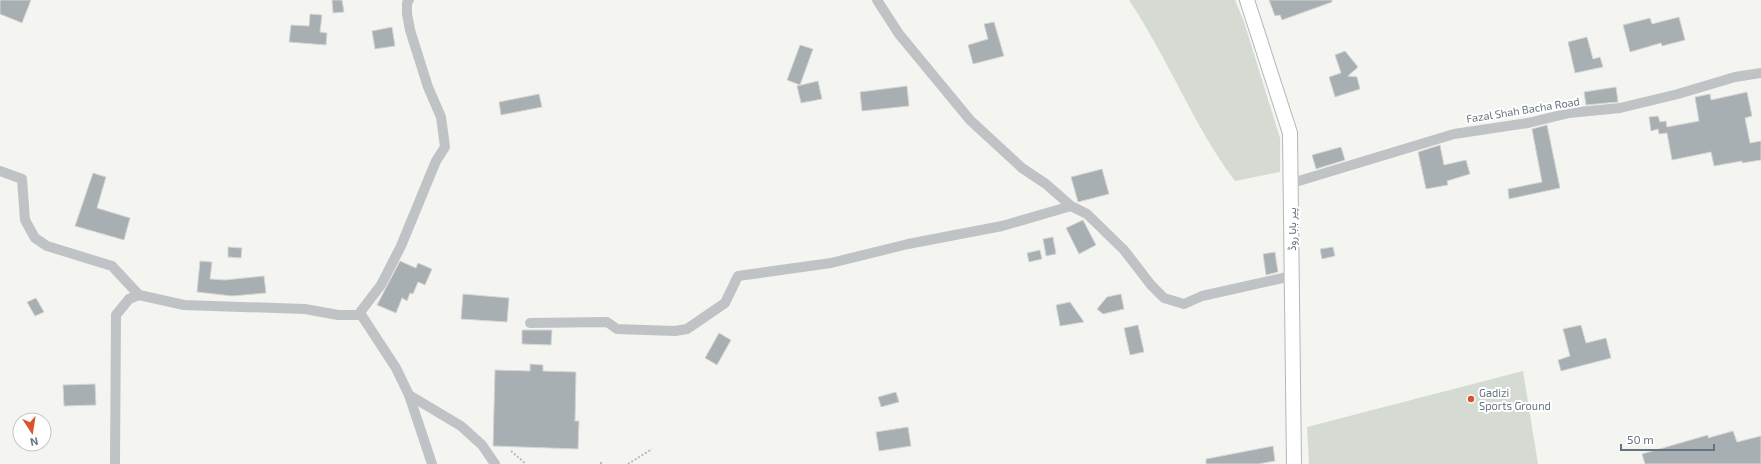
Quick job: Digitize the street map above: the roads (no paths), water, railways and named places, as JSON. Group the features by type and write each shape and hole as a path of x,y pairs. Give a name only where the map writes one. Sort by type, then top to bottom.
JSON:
{"main road":[{"name":"پیر بابا روڈ","path":"1247,0 1290,133 1292,183 1294,464"}],"street":[{"path":"115,464 116,315 129,299 140,295 184,305 305,309 338,315 358,315 381,285 401,246 436,162 445,147 441,117 428,87 410,30 406,3 409,0"},
{"path":"877,0 899,34 970,120 1022,168 1046,184 1071,206 1087,214 1124,250 1151,285 1164,298 1184,304 1202,296 1292,276"},
{"name":"Fazal Shah Bacha Road","path":"1292,183 1454,134 1528,123 1568,113 1620,108 1678,94 1735,77 1761,73"},
{"path":"0,171 22,179 25,220 35,238 47,246 112,266 140,295"},
{"path":"530,323 607,322 617,329 675,331 687,329 725,304 738,276 831,263 908,244 1002,226 1071,206"},
{"path":"360,312 396,368 409,395 432,464"},
{"path":"409,395 461,426 482,445 496,464"}],"place":[{"name":"Gadizi Sports Ground","path":"1471,399"}]}
